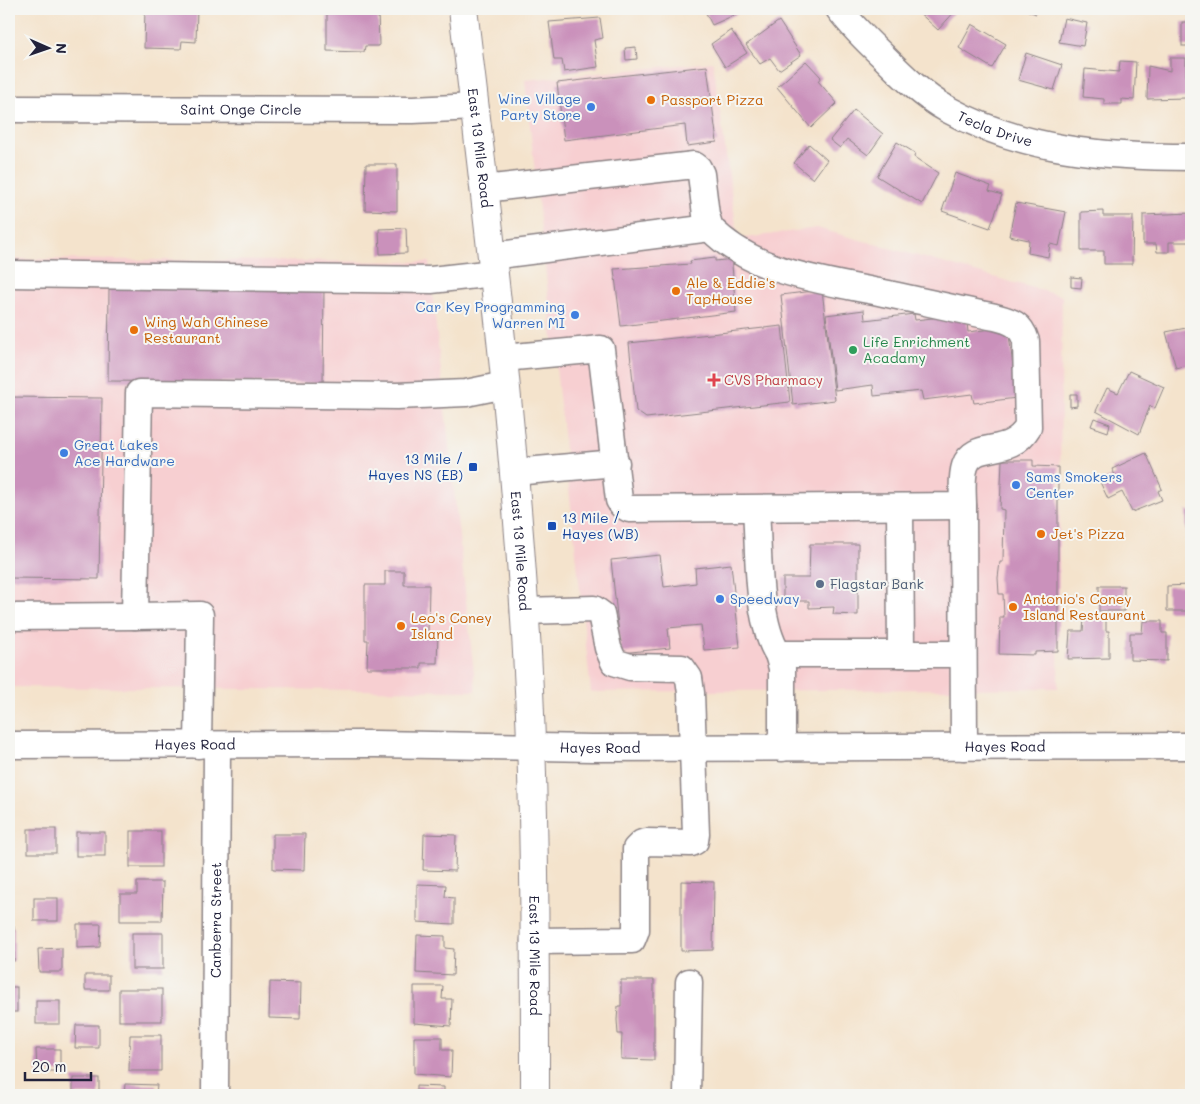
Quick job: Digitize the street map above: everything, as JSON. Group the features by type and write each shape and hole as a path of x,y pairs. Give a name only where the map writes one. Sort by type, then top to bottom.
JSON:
{"main road":[{"name":"East 13 Mile Road","path":"463,9 506,385 524,611 531,746 535,1095"}],"street":[{"name":"Tecla Drive","path":"839,9 850,23 919,89 947,109 1008,136 1082,153 1134,157 1191,157"},
{"name":"Saint Onge Circle","path":"9,109 413,110 475,107"},
{"path":"484,189 694,165 701,174 706,215 710,228 721,240 744,255 778,268 834,283 1001,318 1018,324 1023,330 1026,341 1028,427 1014,443 982,450 968,459 964,468 964,747"},
{"path":"9,274 432,280 493,264 710,228"},
{"path":"503,358 602,349 620,500 622,505 629,509 963,506"},
{"path":"9,616 135,616 139,393 426,395 466,393 506,385"},
{"path":"514,472 616,463"},
{"path":"900,507 901,654"},
{"path":"756,509 763,615 782,668 782,748"},
{"path":"524,611 594,609 601,614 608,648 614,662 630,667 682,668 689,678 692,748 694,841 691,843 646,842 636,849 634,938 628,940 534,941"},
{"name":"Canberra Street","path":"135,616 200,615 208,745 215,1095"},
{"path":"778,654 963,654"},
{"name":"Hayes Road","path":"9,745 692,748 1191,746"},
{"path":"687,1095 689,982"}],"shaded area":[{"path":"713,62 738,239 817,228 1062,296 1058,688 591,692 525,80"},
{"path":"9,259 429,262 476,691 9,687"}],"building":[{"path":"145,9 197,9 196,42 182,41 181,49 144,48"},
{"path":"327,9 378,10 379,46 365,46 364,52 327,51"},
{"path":"710,9 748,9 712,25 705,11"},
{"path":"915,9 957,9 938,30"},
{"path":"1024,9 1038,9 1036,14"},
{"path":"600,18 603,38 594,40 598,67 564,72 562,60 554,60 549,22"},
{"path":"1064,18 1087,23 1083,46 1059,42"},
{"path":"779,21 801,55 779,70 770,58 760,64 746,45"},
{"path":"1182,22 1191,22 1191,46 1182,46"},
{"path":"972,24 1006,44 992,68 959,48"},
{"path":"731,30 747,53 725,67 711,44"},
{"path":"636,47 637,59 626,60 625,48"},
{"path":"1026,53 1062,65 1054,90 1018,80"},
{"path":"1170,58 1186,58 1186,98 1147,99 1148,66 1170,71"},
{"path":"806,61 821,77 818,81 837,103 811,128 777,87"},
{"path":"1120,61 1136,62 1134,100 1122,99 1122,104 1104,104 1104,99 1083,97 1085,69 1119,72"},
{"path":"707,66 717,142 687,146 685,125 564,140 557,83"},
{"path":"854,110 883,134 868,155 847,139 840,148 830,140"},
{"path":"897,142 915,153 914,157 938,173 922,204 877,176"},
{"path":"809,144 827,160 813,179 794,163"},
{"path":"366,164 397,164 397,211 365,210"},
{"path":"955,173 991,186 989,191 1002,195 990,228 942,211"},
{"path":"1016,203 1066,212 1059,246 1050,244 1048,257 1028,253 1029,240 1009,236"},
{"path":"1103,211 1103,216 1133,216 1132,264 1104,264 1104,251 1081,251 1081,212"},
{"path":"1191,213 1191,242 1169,242 1169,252 1157,252 1156,244 1143,244 1143,215"},
{"path":"406,228 407,253 380,254 379,229"},
{"path":"715,258 715,261 734,259 734,264 732,265 736,312 621,326 614,269 691,264 690,261"},
{"path":"1071,277 1082,278 1081,288 1071,287"},
{"path":"109,287 324,288 323,383 108,381"},
{"path":"822,290 835,400 793,405 781,295"},
{"path":"864,310 865,320 914,314 915,320 966,314 968,332 1008,327 1017,398 974,403 972,394 923,400 921,391 874,396 873,385 835,390 826,315"},
{"name":"CVS Pharmacy","path":"782,326 790,402 646,418 636,411 629,343"},
{"path":"1191,327 1191,364 1176,368 1166,332"},
{"path":"1129,371 1164,387 1155,408 1150,406 1139,434 1096,411 1107,388 1118,393"},
{"path":"1070,394 1077,394 1077,406 1070,407"},
{"path":"9,397 102,398 99,579 9,578"},
{"path":"1094,418 1110,424 1108,432 1091,426"},
{"path":"1146,453 1162,489 1158,491 1162,500 1132,512 1122,492 1108,499 1100,482 1115,475 1112,469"},
{"path":"1002,460 1033,460 1033,466 1058,467 1058,651 1035,652 1035,655 999,654 1000,617 1004,617 1003,594 999,594 998,578 1000,562 1003,562 1004,510 1000,509"},
{"path":"1186,511 1191,511 1191,550 1187,550"},
{"name":"Flagstar Bank","path":"810,544 858,544 858,615 833,614 834,607 809,608 809,601 783,601 783,578 809,578"},
{"path":"660,555 664,587 696,583 695,568 731,564 740,647 704,650 701,625 668,628 670,648 621,653 611,560"},
{"path":"385,571 404,571 404,585 429,585 428,634 438,634 437,663 421,663 421,668 367,668 368,640 365,640 365,585 385,585"},
{"path":"1188,585 1189,611 1167,611 1167,586"},
{"path":"1099,586 1124,586 1124,611 1099,611"},
{"path":"1084,618 1106,618 1106,631 1109,631 1109,658 1068,659 1070,631 1083,631"},
{"path":"1143,621 1162,621 1162,633 1167,633 1167,661 1130,660 1130,633 1142,633"},
{"path":"28,829 56,829 56,853 28,853"},
{"path":"130,831 161,831 161,867 130,867"},
{"path":"76,832 105,832 105,856 76,856"},
{"path":"273,834 305,834 304,870 273,869"},
{"path":"424,834 456,835 455,871 423,870"},
{"path":"681,881 714,882 713,950 681,951"},
{"path":"137,882 163,882 162,921 120,921 120,894 137,894"},
{"path":"417,884 446,885 445,897 454,898 454,924 417,922"},
{"path":"34,898 58,898 58,921 34,921"},
{"path":"77,924 101,924 100,947 77,948"},
{"path":"9,927 14,927 14,961 9,961"},
{"path":"132,933 163,933 163,969 132,969"},
{"path":"417,935 445,936 445,948 454,949 453,975 416,973"},
{"path":"62,948 62,972 39,972 38,949"},
{"path":"85,975 109,975 109,990 85,990"},
{"path":"621,980 654,980 654,1060 621,1059 622,1034 618,1034 617,1020 618,1006 621,1006"},
{"path":"270,982 301,983 300,1019 269,1018"},
{"path":"414,986 443,986 442,999 452,999 451,1026 414,1023"},
{"path":"9,987 17,987 17,1012 9,1012"},
{"path":"119,989 162,989 162,1021 119,1021"},
{"path":"36,1001 60,1001 60,1024 36,1024"},
{"path":"76,1025 99,1025 99,1048 75,1048"},
{"path":"130,1035 161,1035 161,1071 129,1071"},
{"path":"414,1037 442,1037 442,1050 452,1050 451,1077 414,1074"},
{"path":"36,1049 60,1049 60,1072 37,1072"},
{"path":"73,1078 99,1078 99,1095 73,1095"},
{"path":"125,1084 157,1085 156,1095 124,1095"},
{"path":"416,1086 444,1087 444,1095 416,1095"}],"place":[{"name":"Passport Pizza","path":"651,100"},
{"name":"Wine Village Party Store","path":"591,107"},
{"name":"Ale & Eddie's TapHouse","path":"676,291"},
{"name":"Car Key Programming Warren MI","path":"575,315"},
{"name":"Wing Wah Chinese Restaurant","path":"134,330"},
{"name":"Life Enrichment Acadamy","path":"853,350"},
{"name":"CVS Pharmacy","path":"714,380"},
{"name":"Great Lakes Ace Hardware","path":"64,453"},
{"name":"13 Mile / Hayes NS (EB)","path":"473,467"},
{"name":"Sams Smokers Center","path":"1016,485"},
{"name":"13 Mile / Hayes (WB)","path":"552,526"},
{"name":"Jet's Pizza","path":"1041,534"},
{"name":"Flagstar Bank","path":"820,584"},
{"name":"Speedway","path":"720,599"},
{"name":"Antonio's Coney Island Restaurant","path":"1013,607"},
{"name":"Leo's Coney Island","path":"401,626"}]}
